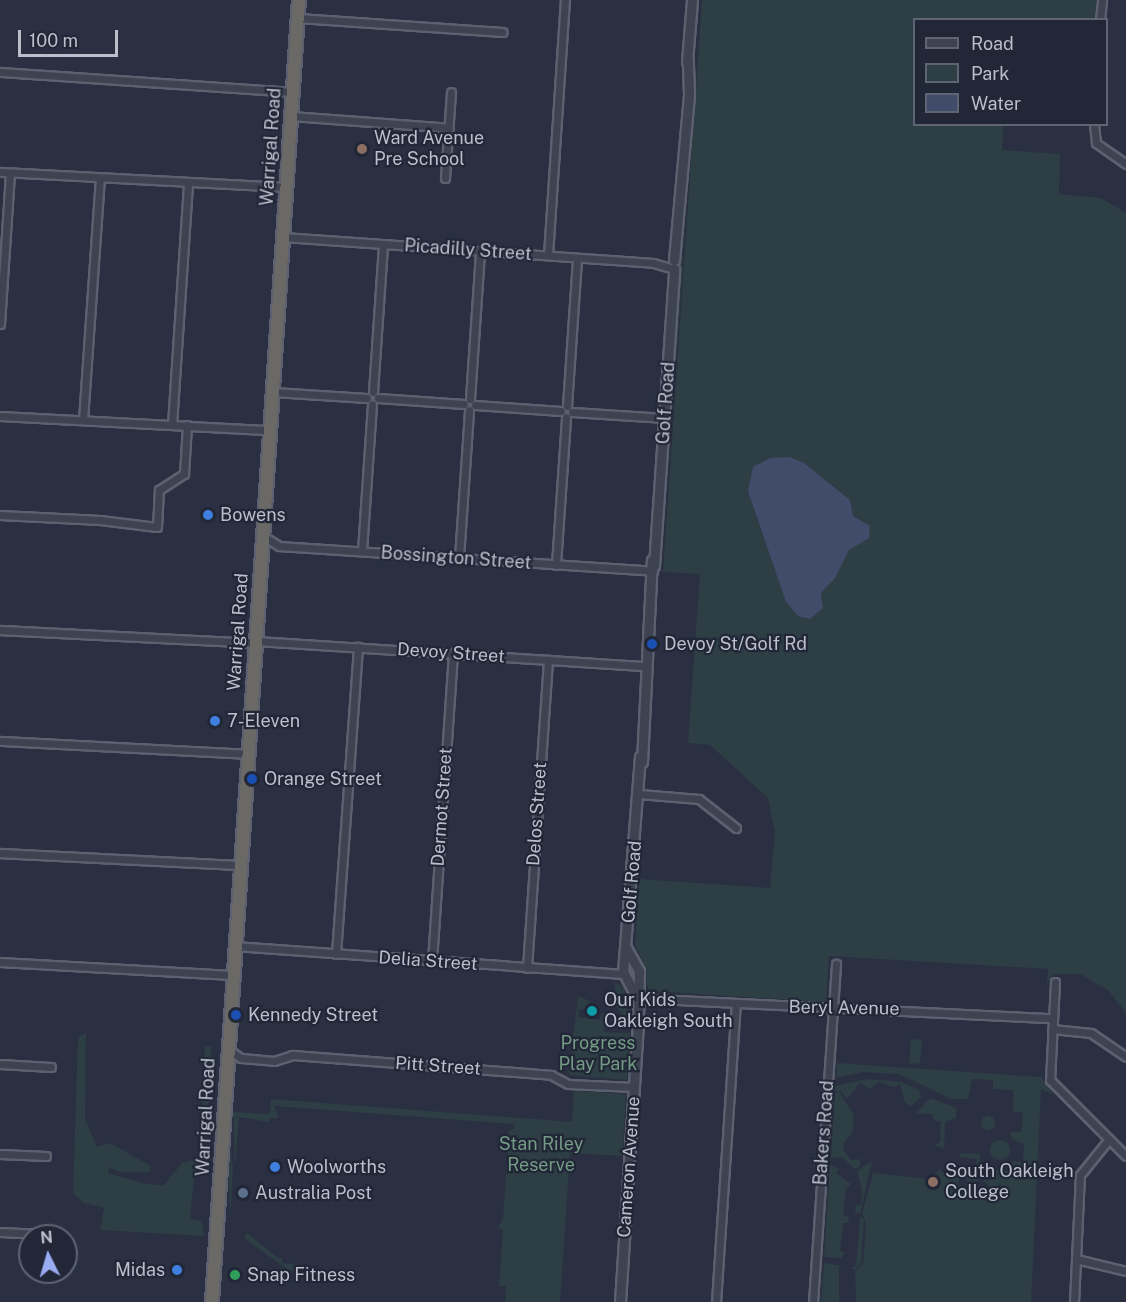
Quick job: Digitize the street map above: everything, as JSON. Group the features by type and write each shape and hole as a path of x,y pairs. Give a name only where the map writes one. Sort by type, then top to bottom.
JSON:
{"highway":[{"name":"Warrigal Road","path":"212,1302 239,865 299,0"}],"street":[{"path":"548,255 565,0"},
{"name":"Golf Road","path":"624,975 639,794 646,666 665,418 672,264 686,112 692,0"},
{"path":"1100,18 1101,0"},
{"path":"298,18 504,32"},
{"path":"0,72 293,92"},
{"path":"445,178 451,92"},
{"path":"291,116 449,128"},
{"path":"1094,126 1098,146 1126,164"},
{"path":"0,172 188,184 286,187"},
{"path":"0,324 10,173"},
{"path":"83,420 100,179"},
{"path":"172,425 188,184"},
{"name":"Picadilly Street","path":"283,237 672,264"},
{"path":"362,551 382,244"},
{"path":"459,558 480,251"},
{"path":"556,565 577,258"},
{"path":"273,392 665,418"},
{"path":"0,416 270,430"},
{"path":"0,515 100,520 158,527 159,489 184,474 187,425"},
{"name":"Bossington Street","path":"263,536 279,546 556,565 653,569"},
{"name":"Devoy Street","path":"0,630 358,647 646,666"},
{"path":"336,954 358,647"},
{"name":"Dermot Street","path":"432,961 453,653"},
{"name":"Delos Street","path":"527,968 548,660"},
{"path":"0,741 247,754"},
{"path":"639,794 699,799 736,828"},
{"path":"0,853 239,865"},
{"name":"Delia Street","path":"234,946 624,975"},
{"name":"Golf Road","path":"627,949 636,967 638,978"},
{"path":"0,962 232,975"},
{"name":"Bakers Road","path":"813,1302 836,964"},
{"path":"624,975 636,967"},
{"path":"624,975 638,978"},
{"path":"624,975 636,997"},
{"name":"Cameron Avenue","path":"620,1302 634,1087 638,978"},
{"path":"1055,982 1050,1080 1126,1156"},
{"name":"Beryl Avenue","path":"636,997 832,1009 883,1007 1052,1018"},
{"path":"716,1302 736,1004"},
{"path":"1052,1029 1090,1034 1126,1057"},
{"path":"226,1069 241,1059 227,1048"},
{"name":"Pitt Street","path":"241,1059 274,1061 293,1055 551,1075 568,1084 634,1087"},
{"path":"0,1064 51,1067"},
{"path":"1074,1302 1080,1171 1109,1139"},
{"path":"0,1154 46,1156"},
{"path":"0,1232 18,1233"},
{"path":"1076,1259 1126,1271"}],"green space":[{"path":"702,0 1097,0 1096,18 913,18 913,126 1003,126 1002,150 1060,154 1059,194 1101,198 1126,213 1126,1013 1108,990 1080,974 1053,974 1047,984 1048,969 829,956 826,1002 650,991 647,986 646,969 635,945 639,879 770,888 775,833 768,798 710,745 688,743 700,574 663,572"},
{"path":"691,118 683,252 680,253 679,252"},
{"path":"683,255 661,568 657,567 677,278 682,266 679,256"},
{"path":"615,982 624,988 630,1026 616,1006"},
{"name":"Progress Play Park","path":"578,996 590,1001 589,1009 579,1009 578,1017 600,1020 601,1013 605,1013 604,1032 630,1033 627,1080 569,1075"},
{"path":"86,1033 85,1119 97,1147 110,1143 151,1166 149,1172 120,1172 109,1167 108,1173 145,1184 164,1185 182,1163 200,1158 205,1047 211,1046 206,1167 195,1167 190,1219 202,1221 204,1236 100,1230 104,1208 84,1203 73,1193 78,1037"},
{"path":"911,1039 922,1040 920,1064 909,1063"},
{"path":"837,1063 1041,1077 1054,1095 1041,1089 1031,1302 856,1302 855,1270 863,1264 866,1223 862,1214 873,1173 929,1179 941,1168 941,1172 959,1174 958,1185 966,1186 967,1177 976,1177 977,1159 960,1157 960,1153 980,1154 978,1187 988,1191 988,1184 981,1180 989,1181 989,1173 982,1173 982,1168 1007,1171 1012,1169 1012,1161 1023,1162 1024,1144 1013,1140 1010,1133 1021,1131 1023,1113 1013,1111 1014,1090 993,1089 993,1080 972,1079 968,1099 951,1099 899,1074 862,1072 836,1078"},
{"path":"867,1079 902,1082 919,1090 921,1097 910,1107 904,1100 900,1084 893,1087 879,1082 870,1089 860,1083 847,1099 842,1092 835,1091 835,1086"},
{"name":"Stan Riley Reserve","path":"574,1091 626,1094 623,1145 622,1156 570,1153 560,1302 505,1302 506,1286 499,1286 503,1230 498,1228 503,1218 509,1130 514,1129 514,1124 274,1106 279,1118 270,1118 269,1122 239,1117 235,1166 233,1112 270,1114 271,1099 572,1122"},
{"path":"835,1092 840,1093 854,1115 853,1132 844,1142 843,1149 851,1160 860,1159 860,1166 855,1169 842,1157 831,1158"},
{"path":"930,1098 956,1108 956,1117 945,1123 944,1149 934,1145 940,1142 941,1122 935,1121 932,1114 916,1113"},
{"path":"232,1103 230,1145 233,1167 230,1220 228,1148"},
{"path":"988,1116 993,1118 995,1123 993,1128 988,1130 983,1128 981,1123 983,1118"},
{"path":"1000,1140 1007,1143 1010,1150 1007,1157 1000,1160 993,1157 990,1150 993,1143"},
{"path":"872,1161 860,1214 855,1213 856,1205 861,1205 862,1190 857,1171"},
{"path":"826,1165 828,1165 822,1257 820,1255"},
{"path":"830,1165 839,1169 836,1173 851,1184 846,1189 843,1215 849,1216 848,1223 843,1223 840,1251 845,1252 841,1258 824,1257"},
{"path":"860,1217 864,1218 861,1264 855,1269 849,1268 856,1266"},
{"path":"247,1233 278,1258 282,1258 282,1263 303,1265 303,1270 296,1273 284,1267 244,1238"},
{"path":"824,1263 843,1266 839,1267 839,1302 821,1302"}],"water":[{"path":"790,457 804,463 850,500 853,516 870,526 869,538 849,550 835,578 821,593 823,608 810,619 798,616 786,602 748,491 753,467 770,458"}],"place":[{"name":"Ward Avenue Pre School","path":"362,149"},
{"name":"Bowens","path":"208,515"},
{"name":"Devoy St/Golf Rd","path":"652,644"},
{"name":"7-Eleven","path":"215,721"},
{"name":"Orange Street","path":"252,779"},
{"name":"Our Kids Oakleigh South","path":"592,1011"},
{"name":"Kennedy Street","path":"236,1015"},
{"name":"Woolworths","path":"275,1167"},
{"name":"South Oakleigh College","path":"933,1182"},
{"name":"Australia Post","path":"243,1193"},
{"name":"Midas","path":"177,1270"},
{"name":"Snap Fitness","path":"235,1275"}]}
